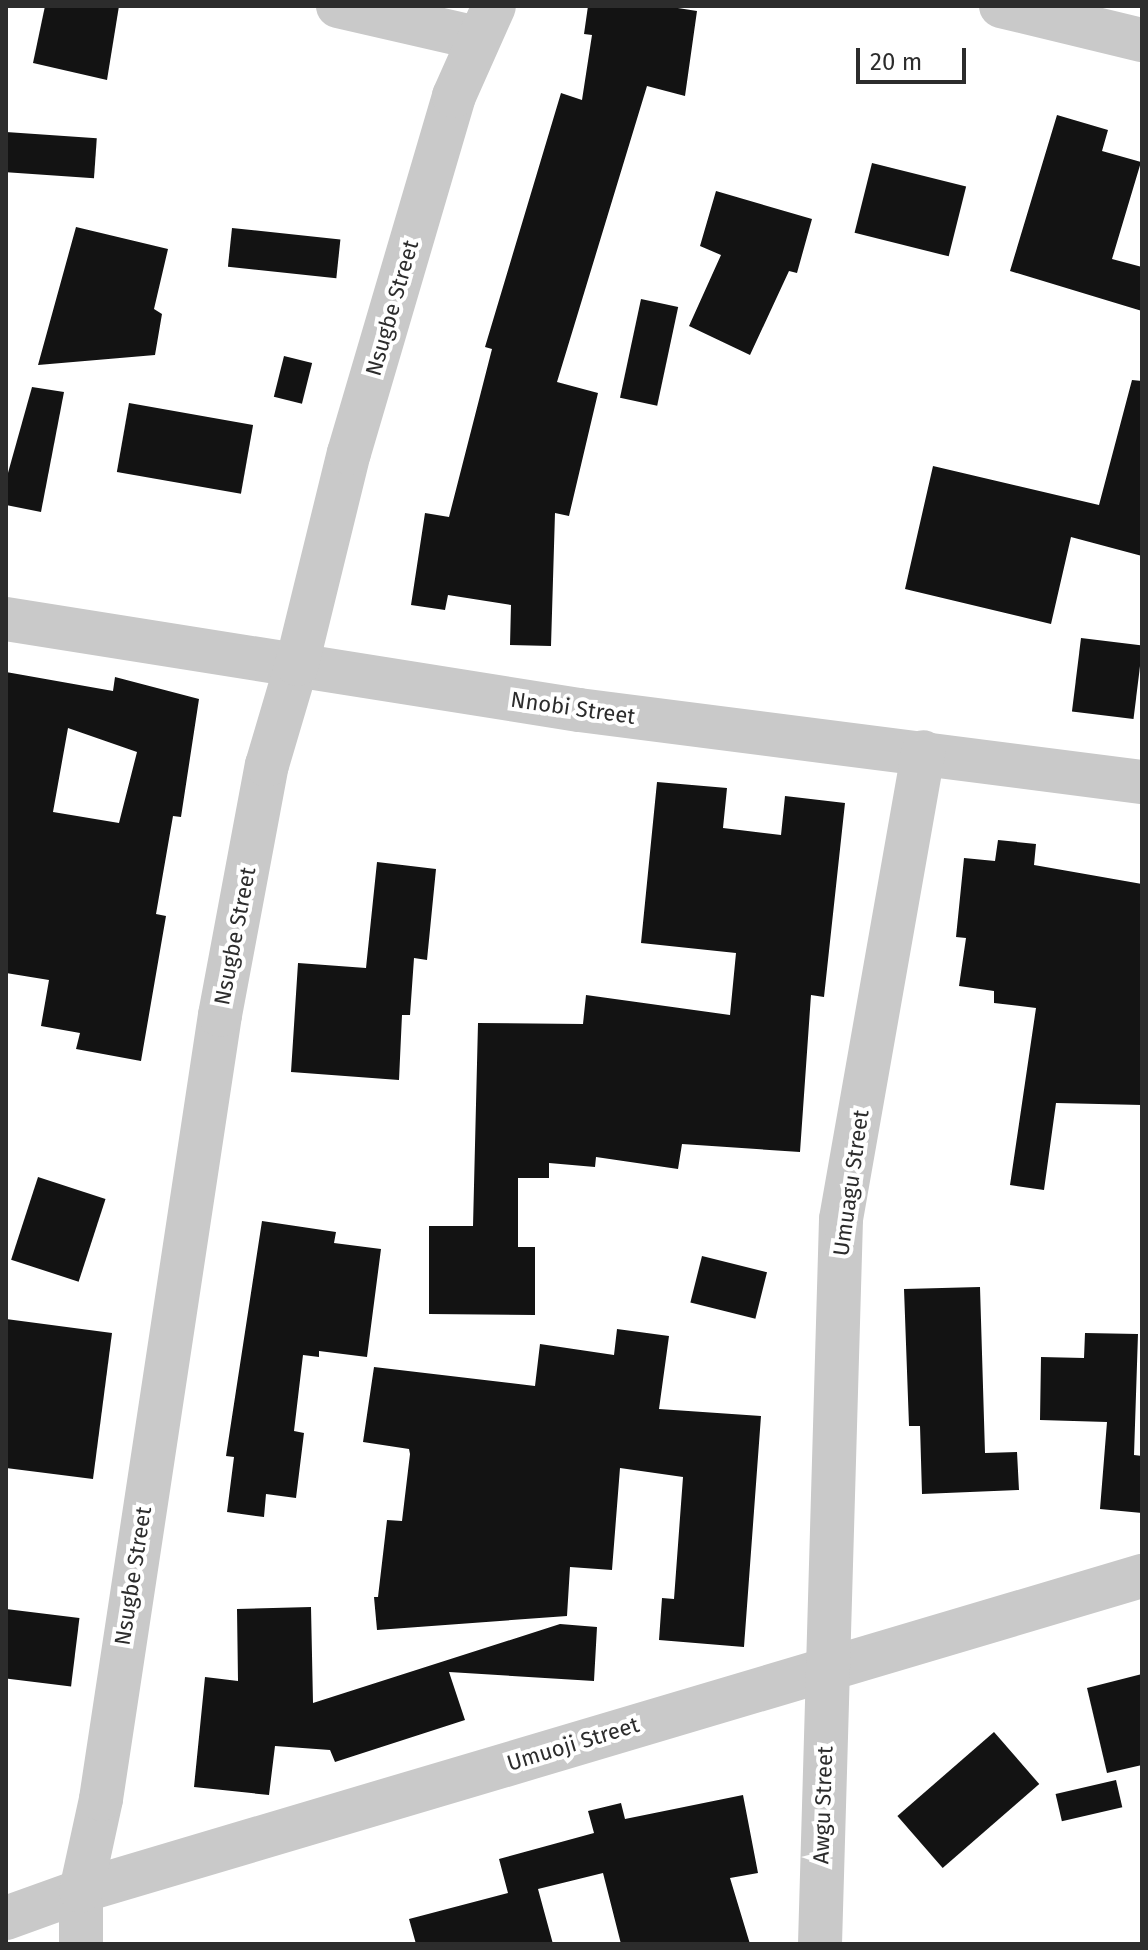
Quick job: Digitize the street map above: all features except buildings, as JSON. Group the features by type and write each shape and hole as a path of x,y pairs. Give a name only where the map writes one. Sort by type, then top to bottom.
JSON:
{"street":[{"path":"338,6 486,22"},
{"path":"1001,6 1142,40"},
{"name":"Nsugbe Street","path":"81,1944 81,1891 101,1799 220,1015 267,765 297,664 349,453 454,96 486,22"},
{"name":"Nnobi Street","path":"6,619 579,710 1142,782"},
{"name":"Umuagu Street","path":"826,1667 841,1219 923,752"},
{"name":"Umuoji Street","path":"6,1918 81,1891 826,1667 1142,1576"},
{"name":"Awgu Street","path":"820,1944 826,1667"}]}
